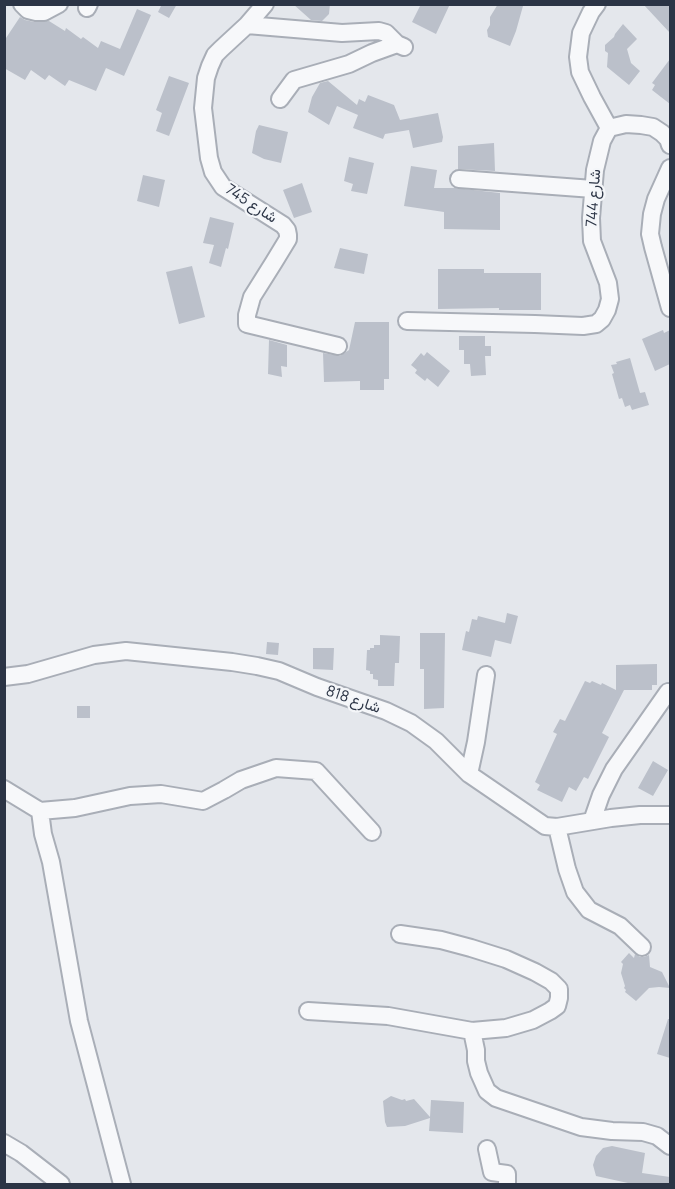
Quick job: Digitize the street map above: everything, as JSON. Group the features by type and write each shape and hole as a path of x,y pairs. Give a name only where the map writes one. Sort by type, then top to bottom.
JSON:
{"street":[{"path":"22,4 28,10 36,12 44,12 58,4"},
{"name":"شارع 745","path":"266,4 215,55 210,66 206,78 203,108 209,158 213,172 223,187 283,225 287,230 288,239 252,297 247,324 338,346"},
{"path":"597,4 581,33 578,57 580,72 592,97 609,128 626,124 653,128 662,132 670,145"},
{"path":"247,25 342,33 379,31 386,33 401,45 372,53 350,64 294,80 280,99"},
{"name":"شارع 744","path":"406,321 583,326 596,324 602,319 610,299 608,283 592,241 591,218 594,170 602,141 609,128"},
{"path":"670,168 656,199 650,234 670,308"},
{"path":"459,179 593,189"},
{"name":"شارع 818","path":"4,677 28,674 94,655 126,651 232,662 279,671 386,711 411,723 435,741 469,774 545,826 558,827"},
{"path":"469,774 486,675"},
{"path":"592,821 601,795 614,769 668,692"},
{"path":"4,789 40,811 75,808 140,795 161,794 203,801 241,780 276,768 316,771 372,832"},
{"path":"40,811 79,1021 122,1185"},
{"path":"642,947 620,926 589,910 575,891 567,869 558,827 640,814 670,815"},
{"path":"308,1011 388,1016 472,1031 506,1028 533,1020 557,1006 559,989 551,981 535,972 506,959 471,948 441,940 400,934"},
{"path":"472,1031 479,1073 487,1090 496,1098 581,1126 612,1131 643,1132 657,1136 670,1146"},
{"path":"4,1143 21,1153 61,1185"},
{"path":"487,1149 492,1172 507,1174 507,1185"}],"building":[{"path":"162,4 177,4 169,18 158,12"},
{"path":"293,4 330,4 329,14 322,21 311,20"},
{"path":"421,4 450,4 436,34 412,22"},
{"path":"498,4 523,6 510,46 488,37 490,17"},
{"path":"643,4 670,4 670,33"},
{"path":"137,9 151,15 124,76 106,68 96,91 69,80 65,86 49,75 45,80 31,70 25,80 4,68 4,41 20,17 34,22 49,21 65,31 66,28 81,39 83,37 98,48 101,41 120,49"},
{"path":"623,24 637,39 627,49 631,63 640,71 629,85 607,67 608,53 605,51 605,45"},
{"path":"670,59 670,104 652,90 655,85 652,83"},
{"path":"169,76 189,83 169,136 156,131 162,113 156,110"},
{"path":"328,81 357,105 359,99 365,102 368,95 394,105 400,120 438,113 442,142 413,148 409,130 385,134 383,139 353,128 358,115 337,106 329,125 308,112 312,97 320,83"},
{"path":"259,125 288,132 281,163 252,153"},
{"path":"494,143 495,171 458,169 458,146"},
{"path":"349,157 374,163 367,194 351,191 353,184 344,181"},
{"path":"411,166 437,170 434,188 500,193 500,230 444,229 444,212 404,206"},
{"path":"143,175 165,180 159,207 137,201"},
{"path":"302,183 312,212 294,218 283,190"},
{"path":"210,217 234,223 221,267 209,263 214,245 203,243"},
{"path":"340,248 368,254 364,274 334,268"},
{"path":"192,266 205,317 179,324 166,272"},
{"path":"438,269 484,269 484,273 541,273 541,310 438,309"},
{"path":"355,322 389,322 389,379 384,379 384,390 360,390 360,381 324,382 323,353 340,356 349,350"},
{"path":"663,330 664,333 670,330 670,364 655,371 642,339"},
{"path":"459,336 485,336 485,346 491,346 491,356 485,356 486,375 471,376 470,364 464,364 464,350 459,350"},
{"path":"269,340 287,345 287,367 281,366 282,377 268,374"},
{"path":"427,352 450,371 438,387 427,378 425,381 415,373 417,370 411,365 421,353 424,356"},
{"path":"630,358 640,393 645,392 649,405 632,410 630,405 625,407 622,398 619,399 611,365"},
{"path":"507,613 518,616 511,644 495,640 491,657 462,650 466,631 469,632 472,619 477,620 478,616 505,623"},
{"path":"420,633 445,633 444,708 424,709 424,669 420,669"},
{"path":"380,635 400,636 399,663 395,663 394,686 378,686 378,680 373,679 373,674 366,670 367,650 374,648 374,645 380,645"},
{"path":"267,642 279,643 278,655 266,654"},
{"path":"313,648 334,648 333,670 313,669"},
{"path":"657,664 657,685 652,685 652,690 624,690 602,733 609,737 588,779 584,777 576,791 569,787 562,802 537,790 540,785 535,782 557,734 553,732 560,719 565,721 585,681 601,685 602,683 616,690 616,665"},
{"path":"77,706 90,706 90,718 77,718"},
{"path":"653,761 668,770 653,796 638,788"},
{"path":"629,953 634,958 635,954 640,957 649,955 650,967 662,972 670,988 649,988 636,1001 625,992 621,962"},
{"path":"668,1019 670,1019 670,1058 657,1054"},
{"path":"391,1096 406,1101 414,1099 430,1117 431,1100 464,1102 463,1133 429,1131 430,1118 405,1126 387,1127 383,1101"},
{"path":"612,1146 645,1153 642,1173 670,1177 670,1185 637,1185 596,1176 593,1165 596,1156 603,1148"}]}
